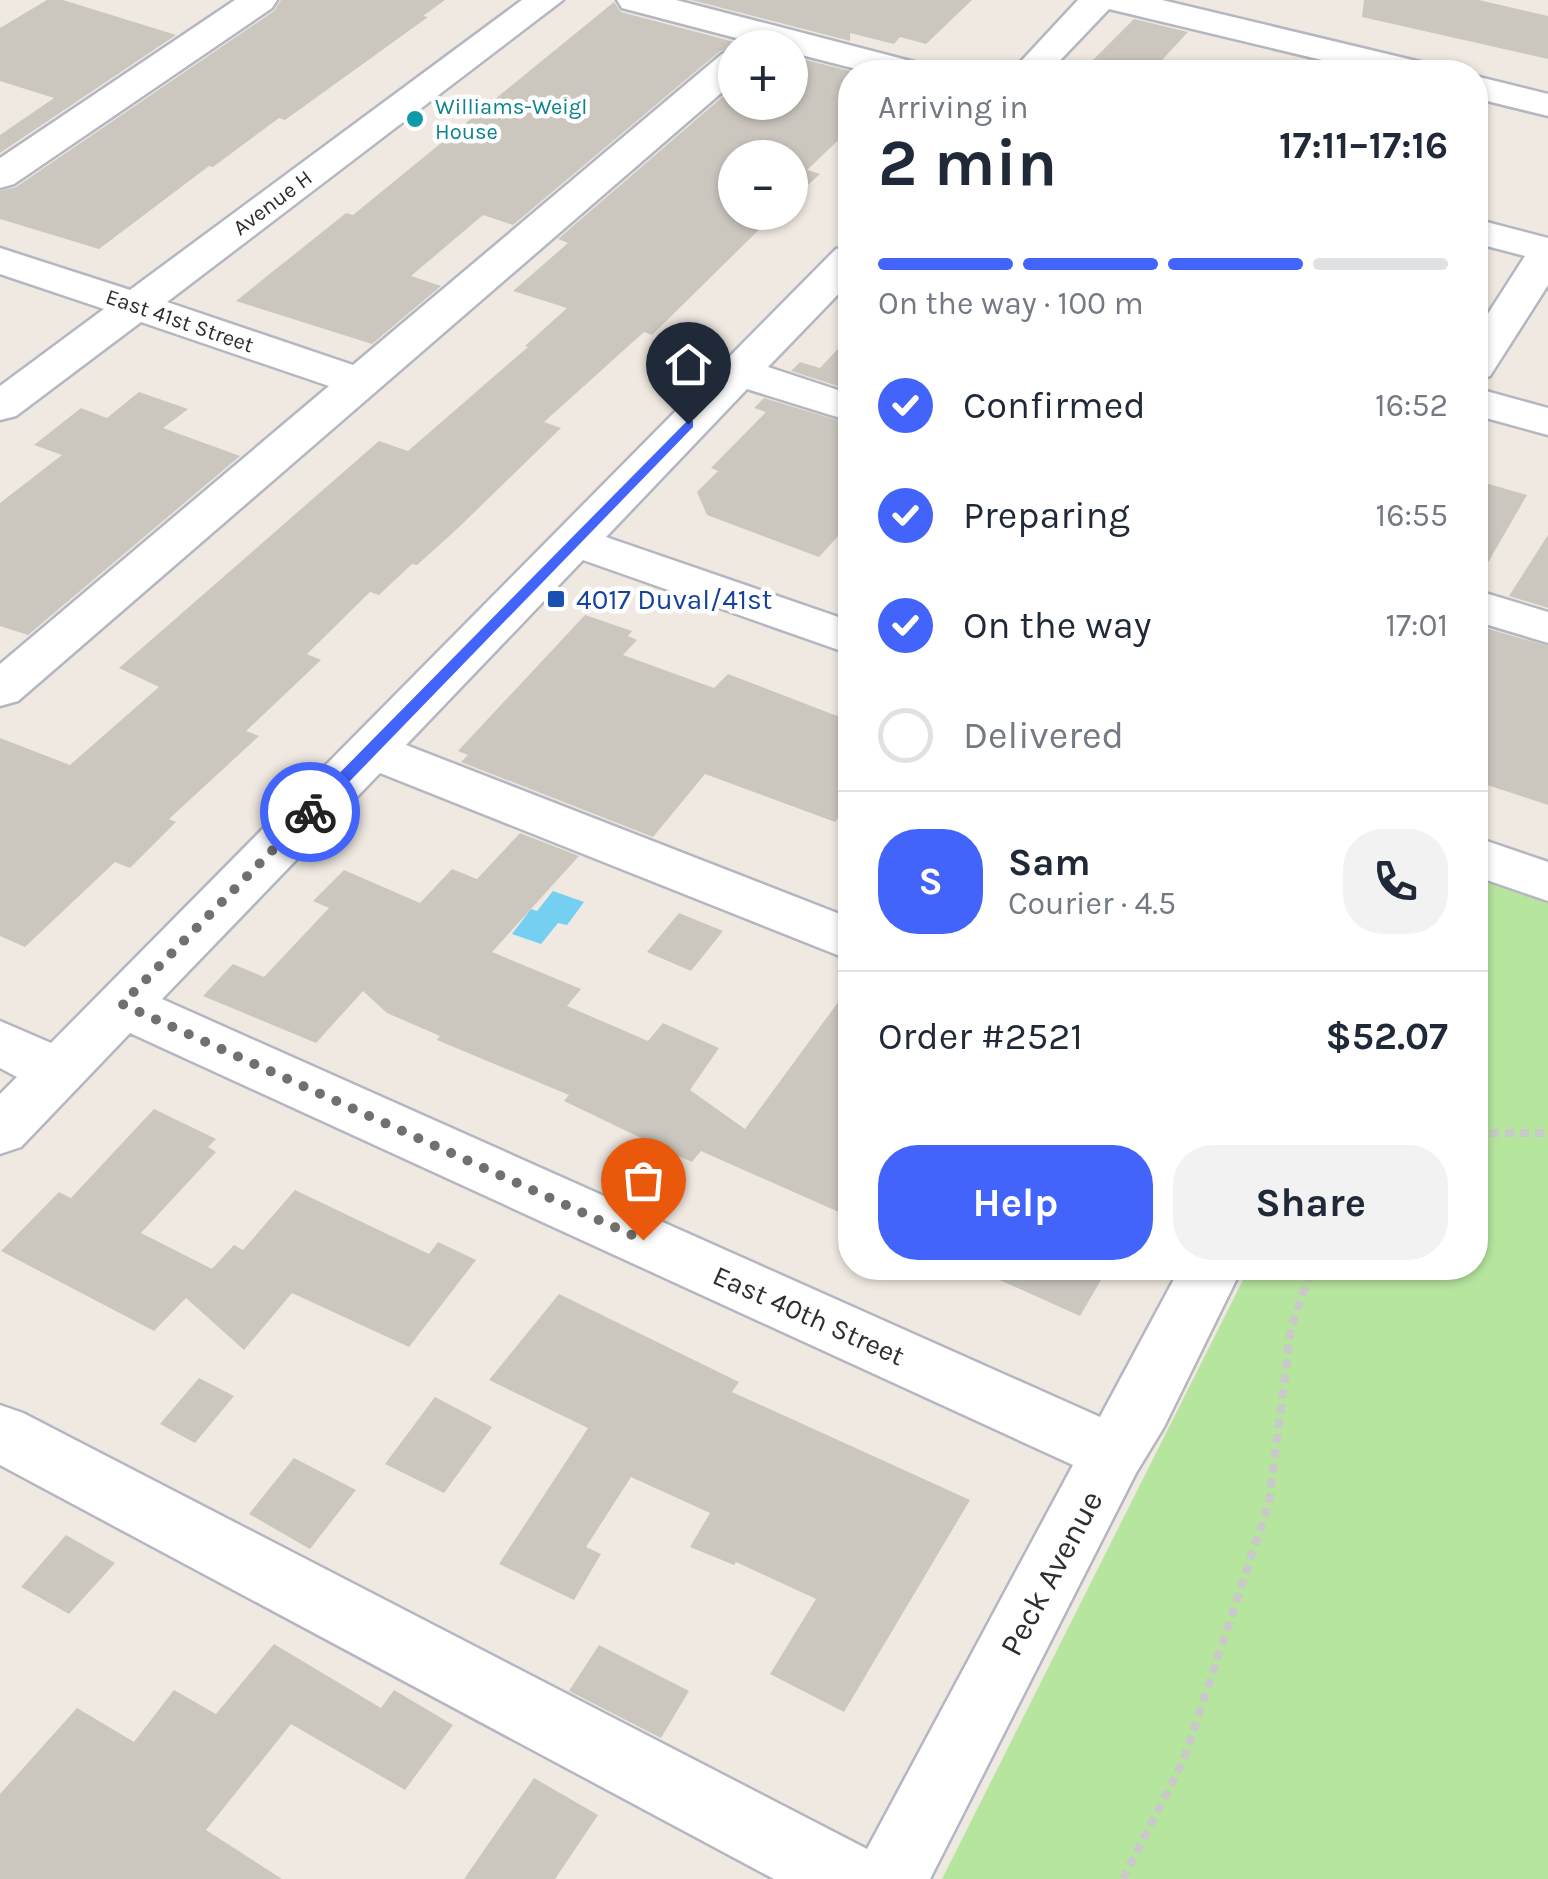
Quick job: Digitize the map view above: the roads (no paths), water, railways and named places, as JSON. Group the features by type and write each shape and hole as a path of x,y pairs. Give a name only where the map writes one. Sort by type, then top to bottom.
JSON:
{"street":[{"path":"0,176 259,0"},
{"name":"Avenue H","path":"0,406 545,0"},
{"path":"635,0 733,30"},
{"path":"1040,60 1098,0"},
{"path":"1117,0 1366,60"},
{"path":"808,49 856,60"},
{"path":"0,690 718,77"},
{"path":"1488,90 1548,105"},
{"path":"1488,235 1548,252 1488,347"},
{"name":"East 41st Street","path":"0,260 360,382"},
{"path":"0,1131 838,270"},
{"path":"739,372 838,404"},
{"path":"1488,405 1548,422"},
{"path":"573,541 838,634"},
{"path":"1488,610 1548,628"},
{"path":"371,750 838,935"},
{"path":"1488,861 1548,882"},
{"name":"East 40th Street","path":"122,1004 1114,1454"},
{"path":"0,1042 58,1072"},
{"name":"Peck Avenue","path":"891,1879 1206,1280"},
{"path":"0,1433 848,1879"}],"water":[{"path":"553,891 584,902 567,925 558,923 541,944 512,934 531,909 537,911"}],"place":[{"name":"Williams-Weigl House","path":"415,119"},
{"name":"4017 Duval/41st","path":"556,599"}]}
